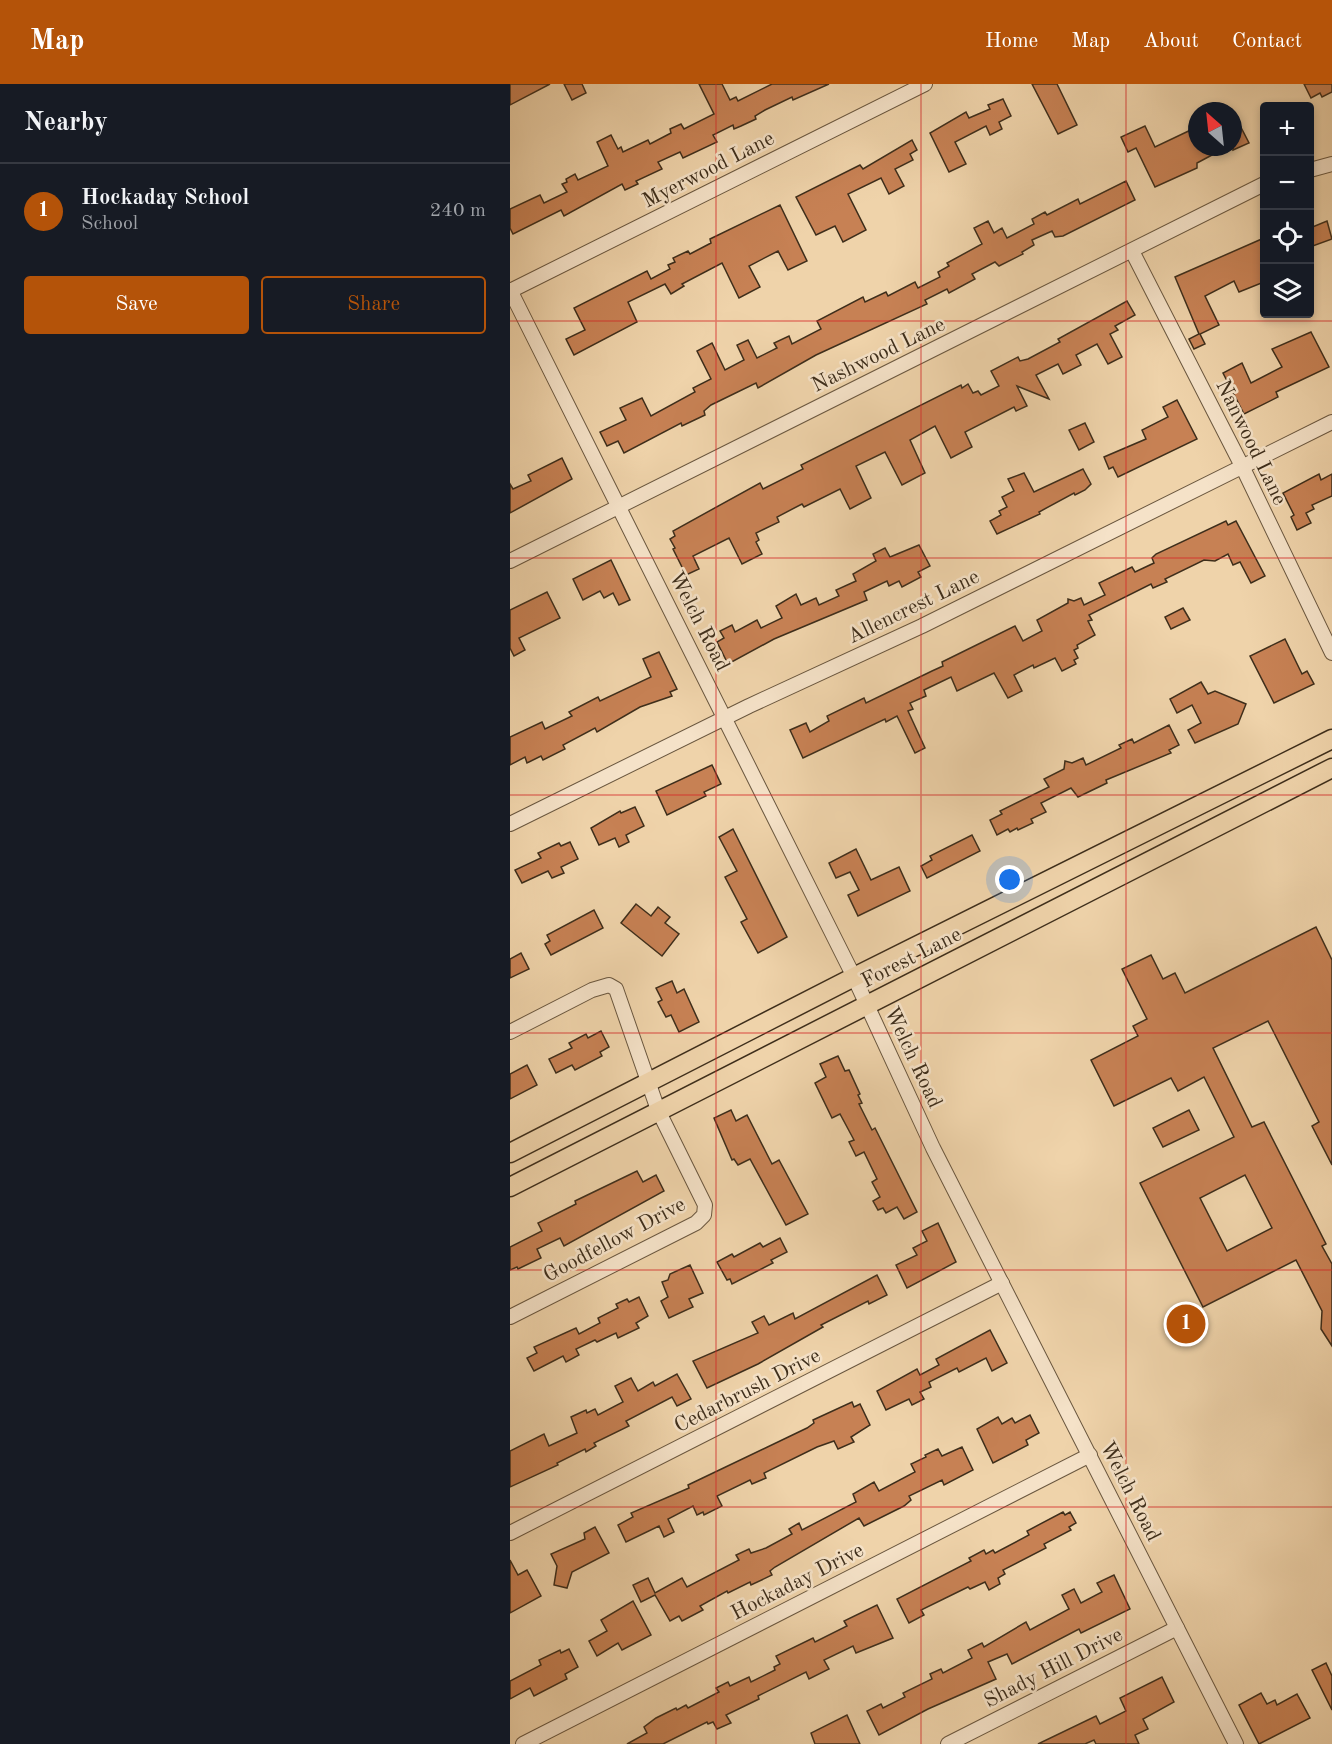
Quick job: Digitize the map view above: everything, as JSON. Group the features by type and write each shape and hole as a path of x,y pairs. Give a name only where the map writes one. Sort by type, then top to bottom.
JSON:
{"main road":[{"name":"Forest Lane","path":"510,1153 854,977 1332,739"},
{"name":"Forest Lane","path":"510,1187 1332,768"},
{"path":"1126,842 1138,867"}],"street":[{"name":"Myerwood Lane","path":"510,290 925,84"},
{"path":"1314,169 1332,164"},
{"name":"Nashwood Lane","path":"510,561 1260,186"},
{"name":"Nanwood Lane","path":"1132,251 1242,466 1332,653"},
{"name":"Welch Road","path":"510,290 854,977 928,1138 1236,1744"},
{"name":"Allencrest Lane","path":"510,824 724,718 922,626 1332,422"},
{"name":"Goodfellow Drive","path":"510,1032 592,990 609,985 616,989 658,1110 705,1205 704,1215 696,1223 510,1317"},
{"name":"Cedarbrush Drive","path":"510,1533 1002,1283"},
{"name":"Hockaday Drive","path":"523,1744 1090,1455"},
{"name":"Shady Hill Drive","path":"948,1744 1177,1628"}],"building":[{"path":"510,84 550,84 510,105"},
{"path":"564,84 582,84 586,93 572,100"},
{"path":"699,84 722,84 730,100 736,97 738,101 772,84 829,84 793,100 792,97 765,110 755,116 756,119 741,126 734,129 733,125 713,135 717,142 683,158 680,152 658,162 662,169 636,181 638,184 625,190 622,184 564,216 561,210 513,234 510,228 510,209 540,195 544,203 567,192 562,184 567,182 566,179 575,174 578,180 608,166 597,142 611,135 618,149 621,147 623,152 648,140 650,144 671,133 670,129 681,124 684,129 714,114"},
{"path":"1032,84 1057,84 1077,125 1058,134"},
{"path":"1304,84 1332,84 1332,92 1322,97 1320,93 1311,98"},
{"path":"1003,99 1011,116 999,122 1002,129 990,135 986,126 955,142 966,164 949,172 930,133 966,112 969,118 990,109 988,105"},
{"path":"1145,126 1155,147 1188,131 1188,156 1210,156 1197,163 1197,168 1155,187 1136,148 1128,152 1121,137"},
{"path":"1242,129 1249,143 1242,146"},
{"path":"912,140 917,150 910,154 913,160 895,169 904,186 889,194 881,178 848,194 866,230 843,242 835,226 816,235 796,197 860,165 863,169"},
{"path":"1126,181 1135,200 1063,236 1055,237 1052,231 1032,240 1034,245 1022,252 1023,254 999,266 995,262 972,274 975,279 949,293 947,289 925,300 927,304 816,355 758,388 756,383 711,405 704,411 705,415 682,426 681,423 624,453 618,441 607,446 600,432 626,420 620,408 642,398 651,416 695,392 693,388 711,379 697,351 712,343 725,370 744,360 737,345 748,340 757,358 777,348 774,343 789,336 792,344 821,329 817,321 863,297 865,302 886,292 888,296 915,282 918,288 940,277 938,272 949,266 947,263 982,244 974,228 988,221 994,233 1002,228 1007,238 1034,224 1032,219 1045,212 1047,215 1078,199 1080,204"},
{"path":"780,205 807,261 788,270 778,251 749,266 760,287 739,298 722,263 682,284 684,286 671,294 665,284 628,302 637,322 574,355 566,339 585,330 574,308 647,271 651,279 670,269 668,265 675,262 673,258 688,251 690,254 711,243 710,239"},
{"path":"1327,221 1332,239 1314,246 1314,226"},
{"path":"1260,240 1260,284 1239,292 1234,281 1205,296 1219,325 1200,334 1205,344 1194,349 1189,339 1199,334 1175,277"},
{"path":"1127,301 1135,315 1115,326 1118,330 1110,334 1122,357 1108,364 1097,344 1076,355 1081,365 1063,374 1058,364 1036,375 1049,399 1017,386 1027,406 1016,411 1014,407 965,432 972,447 951,458 935,426 910,440 925,473 902,485 885,452 856,466 871,498 850,509 840,489 804,507 802,504 777,517 779,522 756,533 759,540 756,542 762,554 742,564 729,538 693,556 699,569 686,575 670,539 675,536 673,531 760,483 763,489 803,469 801,465 961,385 962,388 968,384 973,393 978,391 981,395 999,386 991,371 1018,357 1020,361 1028,359 1060,342 1058,339"},
{"path":"1311,332 1329,367 1276,392 1278,397 1244,414 1223,373 1242,363 1251,383 1282,367 1272,349"},
{"path":"1177,400 1197,439 1118,477 1113,467 1109,469 1104,457 1146,439 1142,430 1168,417 1163,407"},
{"path":"1085,423 1094,442 1079,450 1069,430"},
{"path":"562,458 572,479 510,513 510,484 513,489 531,481 528,475"},
{"path":"1083,469 1091,484 1085,490 1075,495 1074,493 1039,512 1040,514 997,534 990,521 1001,515 999,511 1007,507 1002,497 1014,491 1008,479 1024,473 1034,492"},
{"path":"1319,474 1321,480 1332,474 1332,496 1312,505 1314,509 1306,513 1311,523 1297,530 1291,517 1294,515 1283,493"},
{"path":"1226,521 1228,525 1236,521 1265,576 1251,583 1240,562 1233,565 1228,554 1215,561 1204,560 1165,579 1167,582 1153,588 1151,584 1089,615 1092,620 1088,621 1095,635 1077,645 1078,648 1074,650 1078,658 1074,660 1076,664 1062,671 1055,658 1034,668 1033,665 1014,675 1022,691 1008,698 994,673 957,691 951,677 924,690 926,696 910,703 913,709 908,711 925,748 915,753 897,716 886,722 885,719 803,758 790,730 806,723 810,732 829,721 827,716 864,698 866,703 943,666 942,662 1015,626 1023,641 1042,631 1037,620 1068,603 1068,599 1074,601 1081,598 1084,605 1105,595 1099,583 1132,567 1135,572 1154,563 1152,558 1156,554"},
{"path":"919,545 930,566 918,572 921,577 902,587 899,581 889,586 887,581 864,592 867,600 774,639 728,664 717,642 724,638 720,631 732,625 735,632 757,620 761,628 782,618 776,606 796,594 801,605 816,598 819,605 839,596 836,590 856,581 853,574 876,561 873,554 885,548 890,557"},
{"path":"611,560 630,600 619,605 613,593 604,598 600,591 583,600 573,579"},
{"path":"547,592 560,618 519,638 525,650 514,656 510,648 510,610"},
{"path":"1183,608 1190,620 1171,629 1165,617"},
{"path":"1285,639 1302,674 1307,671 1314,684 1274,703 1250,656"},
{"path":"659,652 677,689 670,692 672,696 640,707 597,732 595,728 563,745 565,749 543,760 541,756 527,763 525,757 510,765 510,737 542,722 545,729 572,716 569,712 598,697 600,701 651,677 643,659"},
{"path":"1201,682 1208,694 1215,691 1246,704 1238,724 1195,743 1188,730 1201,723 1192,705 1177,713 1170,699"},
{"path":"1169,725 1179,745 1169,750 1171,753 1106,780 1107,783 1078,797 1071,788 1041,803 1046,812 1031,819 1033,823 1010,832 1008,829 997,835 990,820 1002,814 1000,811 1049,787 1044,779 1064,769 1065,761 1072,763 1083,758 1086,765 1121,748 1119,745 1132,739 1134,743"},
{"path":"712,765 721,784 704,792 706,796 667,815 656,791"},
{"path":"635,807 644,826 626,835 629,842 619,847 615,838 599,845 591,828 620,811 621,813"},
{"path":"733,829 787,937 758,953 741,922 747,919 725,877 737,871 719,837"},
{"path":"972,835 980,851 927,878 921,866 932,860 930,856"},
{"path":"570,842 578,859 561,867 564,873 552,878 548,871 522,883 515,870 541,858 538,853 559,843 561,846"},
{"path":"856,849 871,880 899,867 910,891 858,916 848,895 859,890 850,872 836,878 829,863"},
{"path":"636,904 651,916 658,907 670,917 665,923 679,934 662,956 621,923"},
{"path":"594,910 603,928 551,955 545,944 550,941 547,935"},
{"path":"1316,927 1332,960 1332,1165 1312,1126 1319,1122 1268,1021 1213,1048 1252,1127 1264,1122 1326,1244 1322,1246 1332,1264 1332,1346 1321,1329 1322,1311 1296,1260 1203,1307 1140,1183 1234,1137 1204,1077 1178,1091 1171,1078 1114,1106 1091,1060 1138,1036 1133,1026 1147,1019 1122,969 1151,955 1163,979 1175,973 1185,993","holes":["1245,1175 1272,1228 1227,1251 1200,1198"]},
{"path":"521,953 529,969 510,978 510,959"},
{"path":"672,981 677,993 684,989 699,1022 679,1032 671,1015 666,1017 658,1002 662,1000 656,988"},
{"path":"601,1031 609,1047 600,1052 602,1056 575,1070 572,1065 556,1073 549,1059 572,1048 569,1043 586,1034 588,1038"},
{"path":"838,1056 845,1071 849,1070 860,1094 858,1095 862,1103 859,1104 872,1130 875,1128 917,1212 904,1219 897,1207 886,1213 883,1208 878,1210 873,1201 880,1197 872,1182 877,1179 864,1152 856,1156 849,1142 854,1140 840,1114 832,1118 815,1083 826,1077 820,1064"},
{"path":"527,1065 537,1085 510,1099 510,1074"},
{"path":"731,1110 736,1121 747,1115 772,1164 779,1160 808,1214 786,1225 750,1159 738,1165 734,1159 732,1160 714,1118"},
{"path":"1189,1110 1199,1130 1163,1147 1153,1128"},
{"path":"637,1171 643,1182 656,1175 664,1191 564,1246 560,1238 537,1249 541,1258 518,1269 517,1267 510,1270 510,1247 542,1231 538,1223 576,1204 575,1201"},
{"path":"938,1223 956,1262 907,1288 896,1265 917,1255 913,1248 927,1241 922,1231"},
{"path":"780,1238 787,1252 771,1260 773,1263 732,1284 730,1279 727,1280 717,1262 732,1254 734,1257 760,1243 763,1247"},
{"path":"690,1265 703,1293 689,1299 693,1307 669,1318 661,1301 668,1297 662,1282 668,1280 670,1274"},
{"path":"877,1275 887,1295 869,1304 868,1301 821,1325 823,1327 758,1364 707,1388 693,1361 758,1333 752,1322 764,1316 769,1325 793,1313 795,1319"},
{"path":"639,1297 648,1316 636,1323 639,1328 618,1338 616,1333 597,1342 595,1340 576,1349 579,1355 566,1362 563,1356 534,1371 527,1358 537,1353 534,1347 576,1328 579,1334 600,1323 598,1318 618,1308 616,1304 627,1299 629,1302"},
{"path":"990,1330 1007,1363 992,1371 986,1358 959,1372 957,1368 929,1382 931,1387 920,1392 924,1399 912,1405 909,1399 886,1410 877,1391 917,1369 920,1375 939,1365 936,1359"},
{"path":"677,1374 691,1399 677,1406 672,1397 626,1421 629,1426 594,1443 596,1446 586,1452 585,1449 557,1463 558,1465 510,1487 510,1451 544,1434 549,1446 577,1433 571,1417 586,1410 587,1413 595,1409 598,1415 623,1402 615,1386 631,1378 638,1391 653,1382 655,1386"},
{"path":"852,1402 854,1407 860,1404 870,1425 851,1437 854,1442 838,1449 834,1441 817,1447 764,1473 766,1478 752,1484 750,1480 717,1496 722,1506 704,1515 703,1512 697,1515 693,1506 668,1519 674,1532 664,1537 659,1526 626,1542 618,1525 633,1517 631,1513 689,1488 688,1485 807,1428 814,1423 813,1420"},
{"path":"1030,1415 1039,1433 1026,1440 1028,1445 993,1463 977,1429 998,1417 1002,1424 1012,1418 1015,1423"},
{"path":"962,1447 973,1470 944,1485 942,1480 909,1496 911,1500 904,1506 864,1526 859,1518 775,1567 770,1571 772,1575 751,1585 750,1582 728,1593 727,1591 700,1606 703,1610 682,1621 679,1616 670,1621 655,1595 641,1602 633,1585 648,1578 655,1593 682,1578 687,1587 739,1560 736,1555 749,1549 751,1553 766,1548 792,1534 789,1529 799,1523 802,1530 856,1502 853,1494 874,1482 879,1491 915,1472 911,1464 926,1457 925,1455 938,1449 942,1456"},
{"path":"1063,1512 1065,1515 1070,1512 1076,1523 1069,1527 1071,1530 1044,1544 1046,1548 1003,1570 1005,1574 998,1578 1000,1584 989,1590 985,1582 970,1589 968,1587 921,1610 924,1615 909,1623 897,1599 971,1561 969,1558 984,1550 986,1554 993,1550 995,1553 1029,1535 1027,1531"},
{"path":"595,1527 609,1553 572,1572 567,1588 554,1585 557,1566 551,1554 585,1539 584,1533"},
{"path":"510,1560 518,1575 527,1570 541,1596 510,1613"},
{"path":"1114,1575 1130,1609 1081,1633 1079,1629 1012,1664 1007,1654 988,1662 996,1679 928,1709 879,1735 867,1711 881,1704 883,1708 905,1697 903,1693 932,1679 930,1674 941,1669 943,1673 972,1658 968,1650 982,1643 984,1647 1026,1622 1030,1630 1069,1609 1062,1595 1074,1589 1081,1603 1102,1592 1097,1583"},
{"path":"633,1601 651,1635 622,1650 618,1643 597,1656 589,1641 607,1631 601,1620"},
{"path":"877,1605 893,1638 856,1653 853,1646 824,1660 829,1669 809,1679 806,1672 758,1696 759,1699 726,1715 731,1723 717,1729 713,1722 708,1724 707,1722 663,1744 627,1744 647,1733 644,1727 656,1718 676,1708 677,1710 686,1705 688,1708 719,1692 716,1688 728,1682 730,1686 749,1677 751,1682 775,1670 774,1667 780,1664 776,1656 813,1638 815,1642 847,1626 844,1621"},
{"path":"569,1649 578,1667 565,1674 567,1679 534,1696 530,1688 510,1699 510,1681 541,1665 539,1660 560,1650 561,1653"},
{"path":"1326,1663 1332,1676 1332,1710 1312,1670"},
{"path":"1162,1677 1174,1702 1143,1719 1148,1729 1135,1735 1139,1744 1096,1744 1094,1740 1085,1744 1038,1744 1096,1716 1100,1724 1126,1711 1120,1698"},
{"path":"1261,1693 1267,1704 1275,1700 1277,1705 1297,1694 1310,1718 1259,1744 1239,1705"},
{"path":"847,1715 860,1744 815,1744 811,1733"}],"place":[{"name":"Hockaday School","path":"1186,1324"}]}
